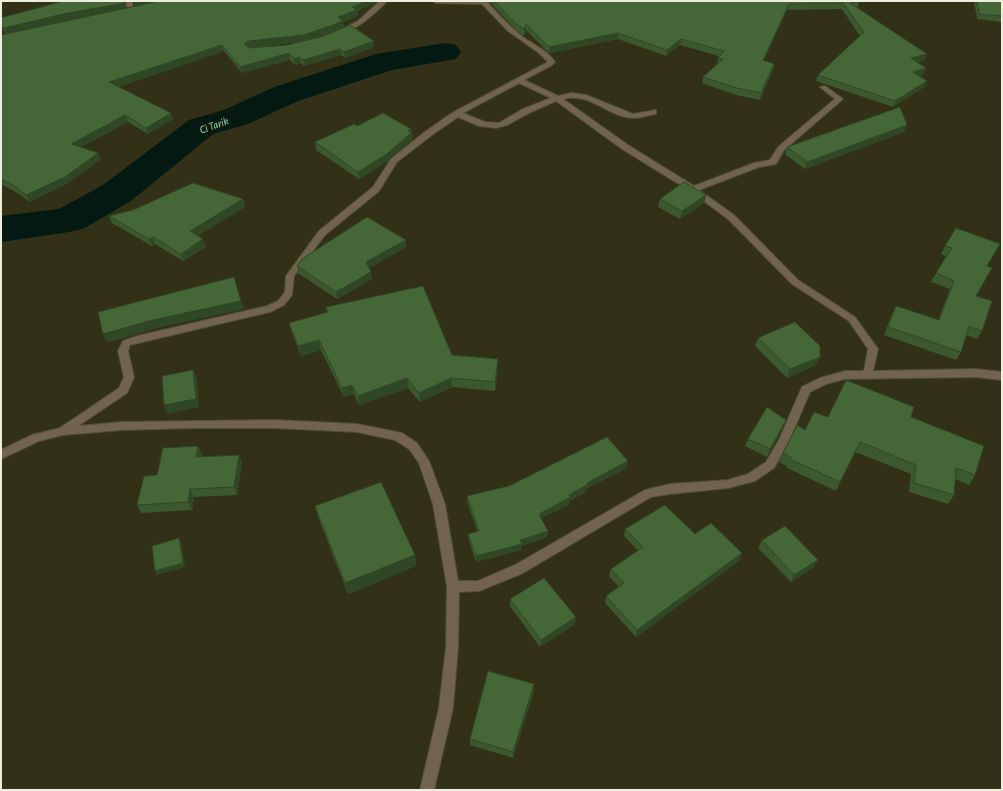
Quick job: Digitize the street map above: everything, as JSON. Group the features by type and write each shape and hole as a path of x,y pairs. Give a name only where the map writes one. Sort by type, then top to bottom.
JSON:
{"street":[{"path":"129,1 131,11"},
{"path":"332,36 354,26 384,1"},
{"path":"63,431 123,390 130,376 123,351 126,343 137,339 270,309 281,303 289,293 290,276 322,233 376,189 394,162 440,125 518,80 550,59 521,40 503,25 487,2 436,1"},
{"path":"124,12 138,10"},
{"path":"518,80 557,98 597,125 625,147 693,189 731,217 795,282 852,320 872,348 868,374"},
{"path":"693,189 757,165 773,162 781,149 839,99 822,87"},
{"path":"459,114 476,122 496,126 509,122 526,111 557,98 574,95 588,98 606,107 634,116 653,112"},
{"path":"454,587 479,586 519,569 649,493 670,489 728,484 751,478 770,464 784,442 806,390 823,381 846,375 868,374 976,373 1002,376"},
{"path":"1,455 36,438 63,431 122,426 193,424 275,424 357,428 398,436 413,446 424,461 439,504 454,587 452,647 446,708 427,790"}],"building":[{"path":"63,1 124,1 124,3 63,14 4,28 1,25 1,18"},
{"path":"159,1 367,1 352,7 357,10 338,17 343,21 330,26 304,35 249,41 244,44 249,48 287,45 324,36 350,25 374,41 344,52 340,49 303,60 300,57 294,59 289,53 240,67 222,45 109,82 171,113 146,128 125,115 71,144 98,153 65,177 26,195 18,188 1,179 1,35"},
{"path":"494,1 859,1 850,3 927,54 911,58 926,68 913,72 927,81 895,101 818,75 864,32 843,3 789,4 763,60 774,64 761,93 737,88 703,77 723,59 718,58 724,51 681,39 667,50 618,33 549,47 526,24 524,29 516,24"},
{"path":"977,1 1002,1 1002,16 979,14"},
{"path":"900,107 907,125 807,162 787,147"},
{"path":"383,113 411,129 408,131 412,132 387,154 358,172 315,142 354,124 357,126"},
{"path":"684,182 706,195 682,211 660,199"},
{"path":"193,183 243,199 190,231 203,239 181,254 153,237 149,239 109,216 133,210"},
{"path":"367,217 406,240 366,262 371,272 336,292 297,266 302,259"},
{"path":"956,228 1000,244 987,266 992,268 976,296 992,301 982,331 969,326 961,352 888,327 896,306 939,320 954,281 936,273 952,248 945,246"},
{"path":"234,277 241,301 153,320 103,334 98,312"},
{"path":"423,286 452,355 498,359 495,382 451,378 419,393 407,378 358,396 352,385 342,388 319,340 298,346 289,323 328,312 326,307"},
{"path":"795,322 820,346 820,357 790,369 758,338"},
{"path":"193,370 196,399 164,405 162,376"},
{"path":"846,380 914,407 911,417 984,446 975,475 956,468 954,495 914,483 916,465 860,442 840,482 790,459 791,457 783,453 797,425 805,430 814,412 828,417"},
{"path":"767,407 786,420 770,449 748,439"},
{"path":"607,437 628,461 587,483 588,484 569,495 571,497 539,514 548,531 520,540 522,544 476,556 468,534 479,531 467,496 509,486"},
{"path":"198,446 196,457 239,455 234,487 190,489 188,502 137,505 144,476 157,475 163,448"},
{"path":"381,482 415,555 345,583 315,506"},
{"path":"665,505 695,534 711,523 742,553 637,630 606,596 624,583 611,569 643,547 625,529"},
{"path":"785,526 818,560 794,575 762,540"},
{"path":"179,538 183,563 155,571 152,546"},
{"path":"544,578 576,617 541,640 510,599"},
{"path":"488,671 534,684 513,752 470,739"}],"waterway":[{"name":"Ci Tarik","path":"1,229 69,220 117,193 201,127 236,117 286,94 387,61 445,52"}]}
